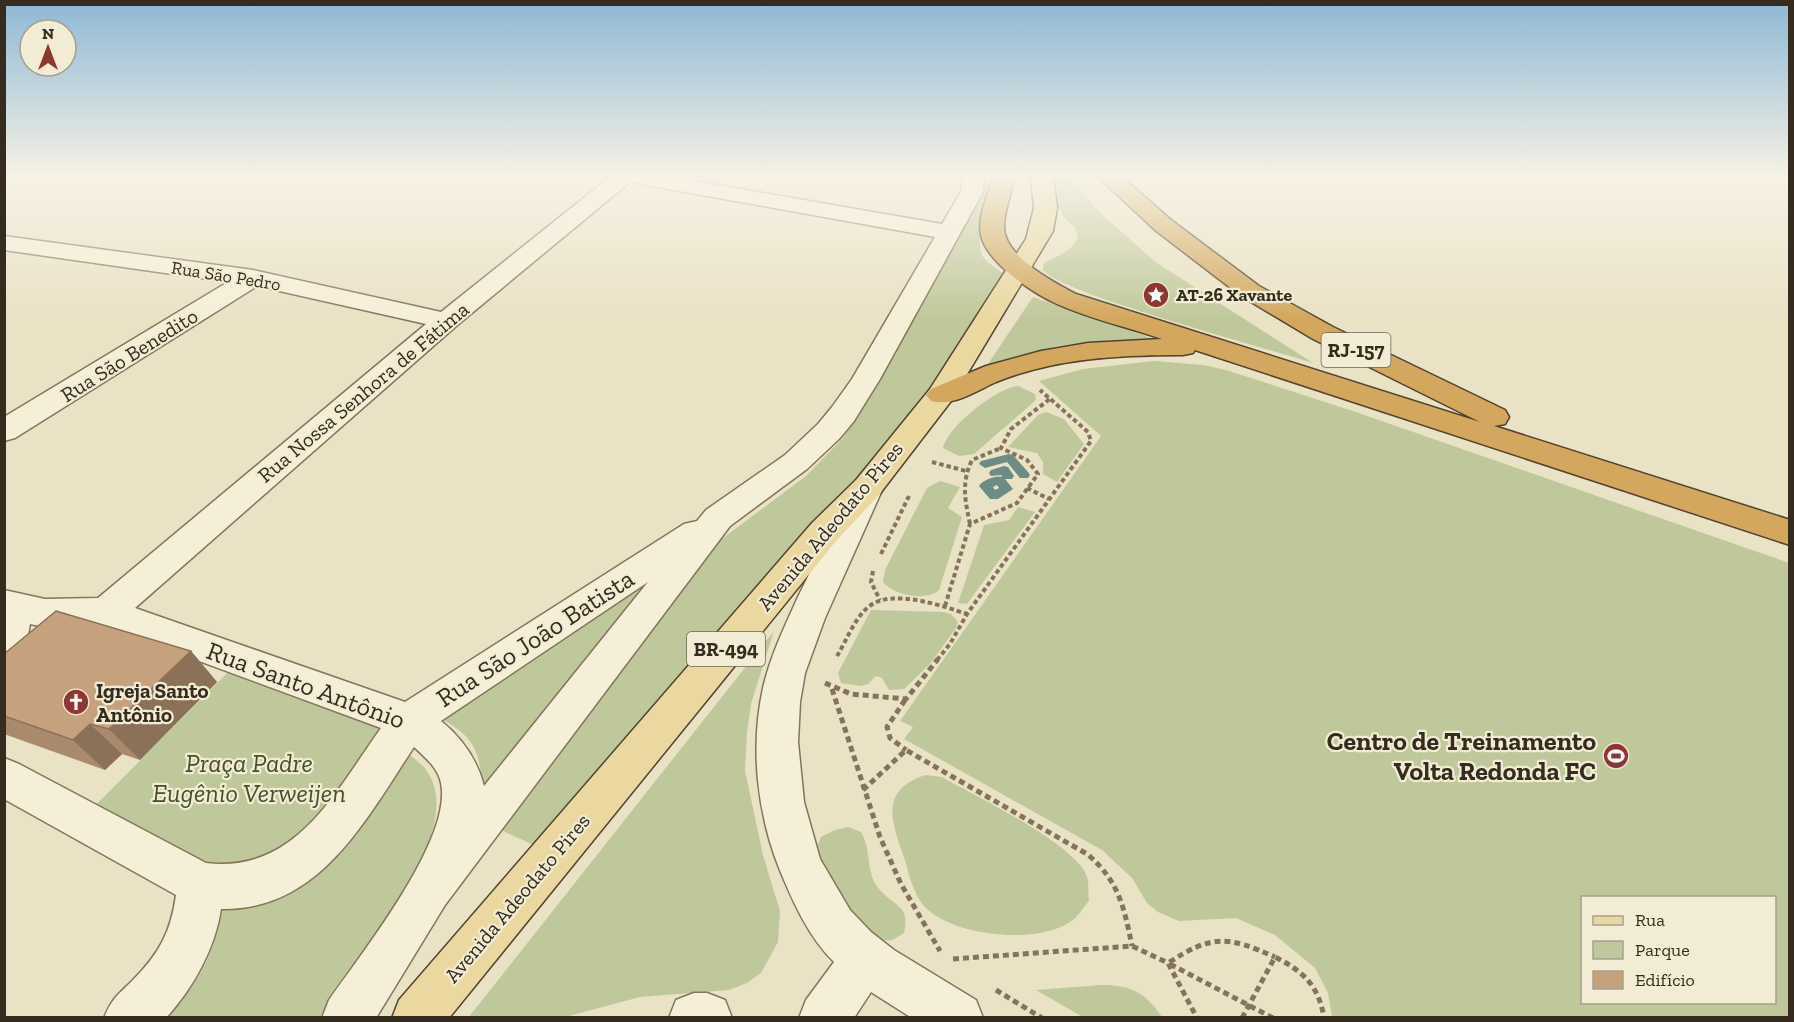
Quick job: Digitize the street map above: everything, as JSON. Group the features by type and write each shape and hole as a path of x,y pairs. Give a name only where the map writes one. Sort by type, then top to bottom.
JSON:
{"highway":[{"path":"993,225 993,238 1002,252 1049,290 1067,299 1628,480"},
{"name":"RJ-157","path":"1163,225 1250,291 1323,333 1417,381 1628,480 1790,532"},
{"path":"940,395 997,372 1054,357 1084,352 1146,346 1239,354"}],"main road":[{"name":"BR-494","path":"1021,269 1044,225"},
{"name":"Avenida Adeodato Pires","path":"417,1017 817,541 867,488 940,395 1021,269"}],"street":[{"name":"Rua Nossa Senhora de Fátima","path":"106,612 446,321 564,225"},
{"path":"907,225 949,232"},
{"name":"Rua São João Batista","path":"201,884 223,886 250,884 273,877 302,861 321,843 342,817 409,721 718,518 796,462 829,431 843,414 866,379 953,225"},
{"name":"Rua São Pedro","path":"10,246 253,278 446,321"},
{"name":"Rua São Benedito","path":"4,431 253,278"},
{"path":"867,488 795,645 780,702 777,744 781,797 794,847 812,894 834,928 865,959 976,1003"},
{"name":"Rua São João Batista","path":"430,889 718,518"},
{"path":"4,645 11,634 13,621 7,605"},
{"name":"Rua Santo Antônio","path":"7,605 45,613 106,612 409,721 440,743 454,760 464,786 461,820 450,850 430,889 347,1017"},
{"path":"4,777 201,884 194,925 185,949 169,977 129,1017"},
{"path":"824,1017 865,959"},
{"path":"694,1017 707,1017"}],"path":[{"path":"1032,384 1088,432 1091,441 967,614 950,644 888,723 886,733 888,738 906,750 1087,854 1103,866 1113,879 1120,895 1132,946"},
{"path":"945,606 970,524 962,480 966,471 972,460 1001,448 1011,429 1051,399"},
{"path":"970,524 1017,503 1038,474 1027,460 1001,448"},
{"path":"1027,489 1049,500"},
{"path":"880,600 871,582 872,572 911,492"},
{"path":"834,661 867,608 880,600 898,599 945,606 967,614"},
{"path":"824,675 825,684 832,689 906,699"},
{"path":"832,689 863,790 902,885 945,960 955,966"},
{"path":"863,790 906,750"},
{"path":"1168,963 1192,946 1205,941 1222,939 1252,946 1309,977 1323,1004 1324,1017"},
{"path":"945,960 1132,946 1273,1017"},
{"path":"1242,1017 1275,957"},
{"path":"1168,963 1197,1017"},
{"path":"976,1003 1042,1017"}],"green space":[{"path":"964,225 983,225 980,243 984,258 1010,278 918,414 538,847 501,830 715,544 806,476 843,438 858,416"},
{"path":"1072,225 1113,225 1157,263 1313,363 1125,306 1058,280 1043,270 1044,263 1062,254 1073,245 1077,234"},
{"path":"1033,297 1154,339 1087,342 1047,348 984,370"},
{"path":"1154,361 1203,365 1226,370 1353,411 1789,563 1789,1017 1332,1017 1328,993 1315,968 1275,935 1236,918 1179,921 1158,912 1147,903 1132,878 1102,850 904,739 913,727 900,721 1101,436 1039,381 1083,369"},
{"path":"1018,386 1035,394 1036,400 974,454 959,456 943,448 953,430 974,410 1009,388"},
{"path":"1046,412 1064,419 1084,444 1057,482 1043,474 1043,462 1037,453 1008,447 1038,415"},
{"path":"940,481 960,487 948,508 962,517 939,590 934,594 919,596 894,590 883,582 885,570 927,488"},
{"path":"1018,507 1035,512 967,604 958,603 984,525 1009,520"},
{"path":"678,556 482,810 481,778 477,754 464,734 436,716"},
{"path":"871,610 944,612 951,614 958,622 930,664 904,689 889,690 882,678 876,676 868,684 861,686 841,683 838,673"},
{"path":"774,631 751,704 745,771 763,855 780,911 778,942 761,973 747,983 729,990 640,997 565,1017 468,1018"},
{"name":"Praça Padre Eugênio Verweijen","path":"234,666 389,727 316,839 232,878 91,810"},
{"path":"409,754 423,766 434,785 437,805 433,828 425,850 402,894 320,1017 167,1018 189,991 205,964 216,936 222,901 279,895 301,887 312,880"},
{"path":"925,775 942,777 1023,822 1065,850 1079,864 1088,880 1089,901 1076,917 1060,927 1041,933 998,934 955,925 937,917 924,906 910,878 893,821 893,810 900,790"},
{"path":"848,827 861,832 875,882 884,895 903,911 906,924 904,933 892,940 880,939 857,921 815,852 821,837"},
{"path":"1112,985 1137,992 1150,1002 1162,1017 1083,1017 1036,990"}],"building":[{"path":"56,611 191,651 109,729 90,724 73,740 4,716 4,654"}],"waterway":[{"path":"985,464 1009,458 1024,475"},
{"path":"995,473 1004,470 1008,476"},
{"path":"999,480 1007,489 994,496 985,486 999,480"}],"place":[{"name":"AT-26 Xavante","path":"1156,295"},
{"name":"Igreja Santo Antônio","path":"76,702"},
{"name":"Centro de Treinamento Volta Redonda FC","path":"1616,756"}]}
